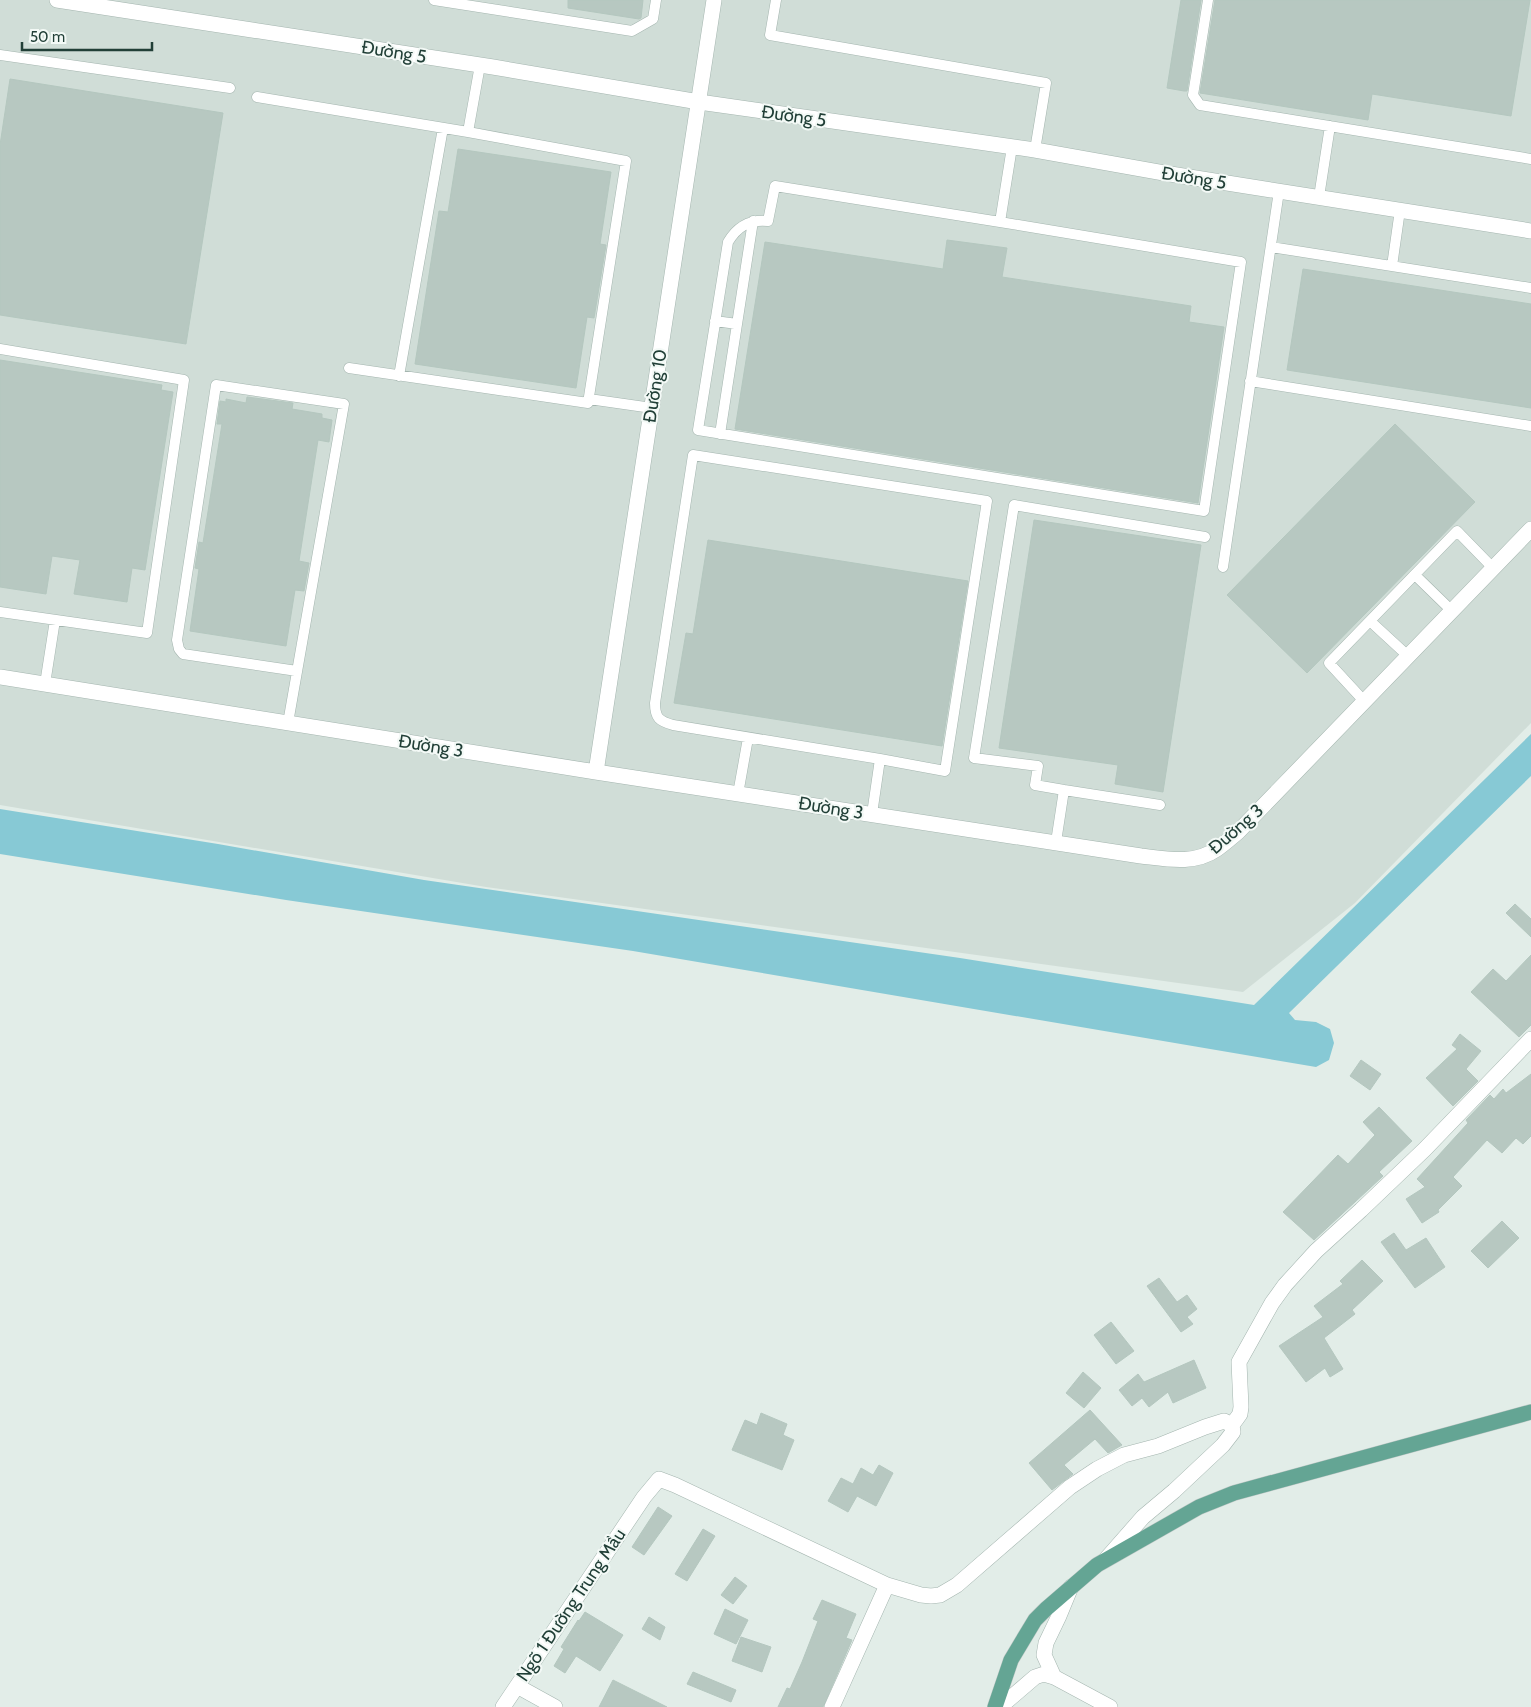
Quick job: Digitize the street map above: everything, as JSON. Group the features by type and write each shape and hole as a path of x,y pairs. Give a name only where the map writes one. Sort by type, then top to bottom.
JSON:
{"main road":[{"path":"995,1707 1011,1660 1035,1620 1084,1574 1105,1560 1199,1507 1234,1493 1531,1412"}],"street":[{"name":"Đường 5","path":"57,0 123,5 698,102 1035,150 1164,173 1531,231"},
{"name":"Đường 10","path":"596,772 714,0"},
{"name":"Đường 3","path":"0,677 738,794 1187,860 1216,850 1238,832 1531,529"},
{"path":"1105,1560 1143,1517 1224,1445 1233,1432 1232,1425 1240,1414 1241,1408 1239,1362 1272,1303 1316,1251 1425,1149 1531,1040"},
{"path":"832,1707 887,1586 921,1595 940,1595 957,1586 982,1562 1070,1487 1096,1469 1124,1455 1158,1446 1205,1427 1224,1421 1232,1425"},
{"name":"Ngõ 1 Đường Trung Mầu","path":"503,1707 642,1500 659,1479 669,1482 887,1586"},
{"path":"1054,1677 1044,1655 1046,1643 1071,1587"},
{"path":"1000,1707 1034,1677 1044,1674 1054,1677 1110,1707"},
{"path":"517,1686 555,1707"}],"lane":[{"path":"434,0 632,30 653,19 656,0"},
{"path":"776,0 770,35 1046,83 1035,150"},
{"path":"1208,0 1193,94 1200,105 1531,159"},
{"path":"0,55 230,88"},
{"path":"468,132 480,65"},
{"path":"257,97 626,160 588,404 349,368"},
{"path":"1319,197 1330,126"},
{"path":"399,376 443,128"},
{"path":"1000,222 1012,147"},
{"path":"775,186 1000,222 1241,262 1204,510 698,430 728,242 734,232 748,222 768,221 775,186"},
{"path":"1223,566 1279,191"},
{"path":"1392,266 1400,210"},
{"path":"720,434 753,221"},
{"path":"1271,247 1531,288"},
{"path":"715,321 737,324"},
{"path":"0,349 184,380 147,632 0,612"},
{"path":"1250,381 1531,426"},
{"path":"288,723 344,404 216,385 177,640 179,649 183,654 297,671"},
{"path":"589,399 652,408"},
{"path":"693,454 987,501 945,771 880,760 661,722 656,717 656,693 693,454"},
{"path":"1160,805 1035,785 1038,766 974,758 1014,505 1205,537"},
{"path":"1364,701 1328,663 1370,620 1457,532 1494,568"},
{"path":"1415,575 1452,611"},
{"path":"45,684 55,620"},
{"path":"1370,620 1408,656"},
{"path":"738,794 748,738"},
{"path":"872,814 880,760"},
{"path":"1056,842 1064,790"}],"shaded area":[{"path":"0,0 1531,0 1531,723 1355,903 1243,992 486,887 0,805"}],"water":[{"path":"1531,734 1531,776 1289,1013 1295,1020 1316,1022 1330,1029 1334,1043 1329,1060 1316,1067 633,951 286,900 0,854 0,809 424,880 960,958 1254,1005"}],"building":[{"path":"568,0 643,0 641,18 568,8"},
{"path":"1181,0 1201,0 1187,91 1167,88"},
{"path":"1215,0 1530,0 1511,116 1372,94 1368,120 1200,93"},
{"path":"10,79 223,113 186,344 0,315 0,145"},
{"path":"458,149 611,172 600,244 606,245 594,318 587,317 576,388 415,364 439,211 448,212"},
{"path":"947,240 1007,248 1002,277 1191,306 1189,322 1224,327 1198,503 735,429 765,242 943,269"},
{"path":"1303,269 1531,304 1531,408 1287,370"},
{"path":"0,360 162,385 161,390 173,392 145,570 132,568 127,602 74,594 80,560 52,556 46,594 0,587"},
{"path":"247,397 293,403 292,409 322,414 322,418 332,420 329,442 318,440 299,561 309,563 304,591 295,590 286,646 190,631 199,569 195,568 199,542 203,543 222,424 217,424 220,401 226,402 226,399 246,403"},
{"path":"1395,424 1475,502 1307,673 1227,595"},
{"path":"1034,520 1201,545 1163,792 1115,784 1118,765 999,748"},
{"path":"708,540 968,581 942,746 674,703 686,633 693,634"},
{"path":"1515,904 1531,919 1531,937 1506,913"},
{"path":"1531,955 1531,1025 1519,1037 1471,992 1493,969 1506,981"},
{"path":"1460,1034 1481,1051 1466,1069 1478,1081 1453,1106 1426,1078 1457,1049 1452,1045"},
{"path":"1361,1060 1381,1074 1370,1090 1350,1076"},
{"path":"1531,1074 1531,1136 1523,1144 1516,1138 1502,1153 1487,1140 1453,1177 1462,1186 1438,1210 1439,1212 1422,1223 1406,1199 1425,1187 1417,1179 1468,1123 1466,1120 1490,1095 1494,1099 1503,1089 1506,1093"},
{"path":"1379,1107 1412,1141 1379,1172 1383,1176 1314,1240 1283,1212 1338,1155 1348,1164 1375,1135 1363,1122"},
{"path":"1502,1221 1519,1238 1488,1268 1471,1251"},
{"path":"1394,1233 1406,1250 1426,1238 1445,1267 1415,1288 1381,1242"},
{"path":"1362,1260 1383,1281 1352,1310 1355,1314 1324,1338 1343,1369 1330,1377 1325,1368 1306,1382 1279,1346 1323,1317 1314,1306 1343,1284 1340,1281"},
{"path":"1159,1278 1177,1302 1187,1295 1197,1309 1187,1317 1193,1324 1181,1332 1147,1286"},
{"path":"1111,1322 1134,1351 1116,1364 1094,1335"},
{"path":"1194,1360 1206,1388 1173,1403 1168,1392 1149,1407 1142,1398 1132,1406 1119,1390 1138,1374 1144,1382"},
{"path":"1083,1372 1101,1388 1084,1408 1066,1393"},
{"path":"1090,1410 1122,1445 1108,1453 1095,1439 1064,1465 1073,1474 1052,1490 1029,1463"},
{"path":"761,1413 787,1424 783,1435 794,1440 782,1470 732,1450 745,1420 757,1425"},
{"path":"879,1465 893,1473 876,1506 857,1496 848,1512 828,1501 841,1478 853,1484 861,1468 873,1475"},
{"path":"658,1507 672,1516 644,1555 632,1547"},
{"path":"703,1529 715,1536 687,1581 675,1574"},
{"path":"735,1577 747,1586 733,1604 721,1595"},
{"path":"822,1600 856,1614 846,1638 852,1640 823,1707 778,1707 787,1688 790,1689 802,1662 818,1621 813,1619"},
{"path":"725,1609 748,1620 736,1644 714,1634"},
{"path":"585,1612 623,1635 600,1671 576,1656 565,1673 554,1666 564,1649 561,1647"},
{"path":"649,1617 665,1627 660,1640 642,1629"},
{"path":"741,1637 771,1647 762,1672 732,1661"},
{"path":"693,1672 736,1690 731,1702 687,1684"},
{"path":"613,1680 667,1707 599,1707"}]}
